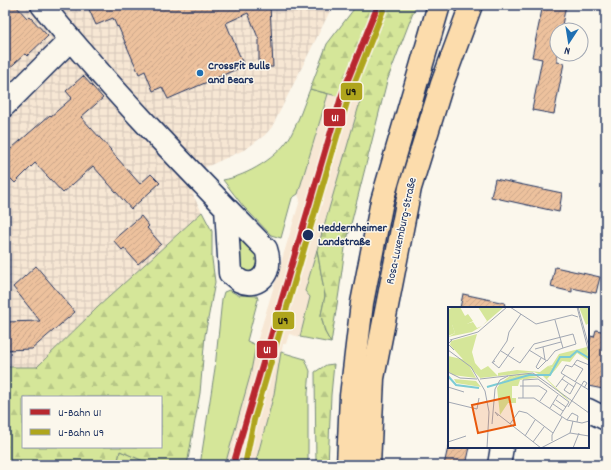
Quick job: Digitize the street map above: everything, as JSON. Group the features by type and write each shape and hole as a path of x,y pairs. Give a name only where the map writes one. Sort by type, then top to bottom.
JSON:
{"highway":[{"name":"Rosa-Luxemburg-Straße","path":"348,465 351,396 365,287 382,202 438,5"},
{"name":"Rosa-Luxemburg-Straße","path":"369,465 373,378 410,188 442,84 471,5"}],"street":[{"path":"42,5 70,40 226,208"},
{"path":"5,105 70,40"},
{"path":"589,410 606,419"},
{"path":"499,465 502,448"}],"shaded area":[{"path":"5,5 333,5 272,127 265,135 246,149 204,168 193,195 202,212 98,307 37,368 5,367"},
{"path":"328,94 360,102 305,291 310,297 300,337 289,334 286,344 283,344 274,394 255,465 225,465 250,376 256,345 300,200 298,194"}],"green space":[{"path":"357,5 416,5 387,81 345,248 331,343 325,332 321,315 325,296 317,250 360,102 310,89 327,44"},
{"path":"310,89 328,94 298,194 292,198 281,238 271,235 243,206 223,180 252,170 279,151 291,135"},
{"path":"202,212 212,231 212,259 215,282 205,335 200,393 187,465 153,465 120,451 117,465 5,465 5,367 37,367 98,307"},
{"path":"236,230 257,254 255,267 253,270 247,272 238,268"},
{"path":"317,250 325,296 321,315 325,332 331,343 300,337 310,297 305,291"},
{"path":"229,290 238,295 257,296 258,299 247,341 256,345 250,376 225,465 200,465 215,368 222,299 224,292"},
{"path":"281,352 305,359 310,371 308,393 308,465 255,465 274,394"},
{"path":"334,364 328,465 316,465 315,372 326,365"},
{"path":"120,451 153,465 117,465"}],"building":[{"path":"5,5 15,5 27,18 29,16 48,36 27,56 25,54 5,72"},
{"path":"87,5 270,5 273,67 259,67 259,40 248,13 226,23 244,66 168,99 162,87 153,91 145,71 139,74 113,18 96,25"},
{"path":"543,5 566,5 563,22 549,22 549,62 564,63 554,114 532,110 542,59 532,57"},
{"path":"83,76 103,98 81,117 140,184 151,174 160,183 131,209 93,166 63,193 35,163 15,183 5,173 5,154 72,98 66,91"},
{"path":"495,179 562,193 559,212 491,197"},
{"path":"141,216 149,226 147,228 161,244 138,264 124,248 122,250 113,240"},
{"path":"36,266 75,312 32,349 5,350 5,322 40,321 13,287"},
{"path":"555,267 600,277 596,293 572,288 572,292 551,287"},
{"path":"463,294 505,303 504,307 460,307"},
{"path":"596,330 606,332 606,377 603,389 589,386 589,345 591,336 594,337"},
{"path":"448,447 470,448 466,465 444,465"}],"metro line":[{"name":"U1","path":"233,465 341,97 378,5"},
{"name":"U9","path":"245,465 254,420 348,99 384,8"}],"place":[{"name":"CrossFit Bulls and Bears","path":"200,73"},
{"name":"Heddernheimer Landstraße","path":"308,235"}]}
